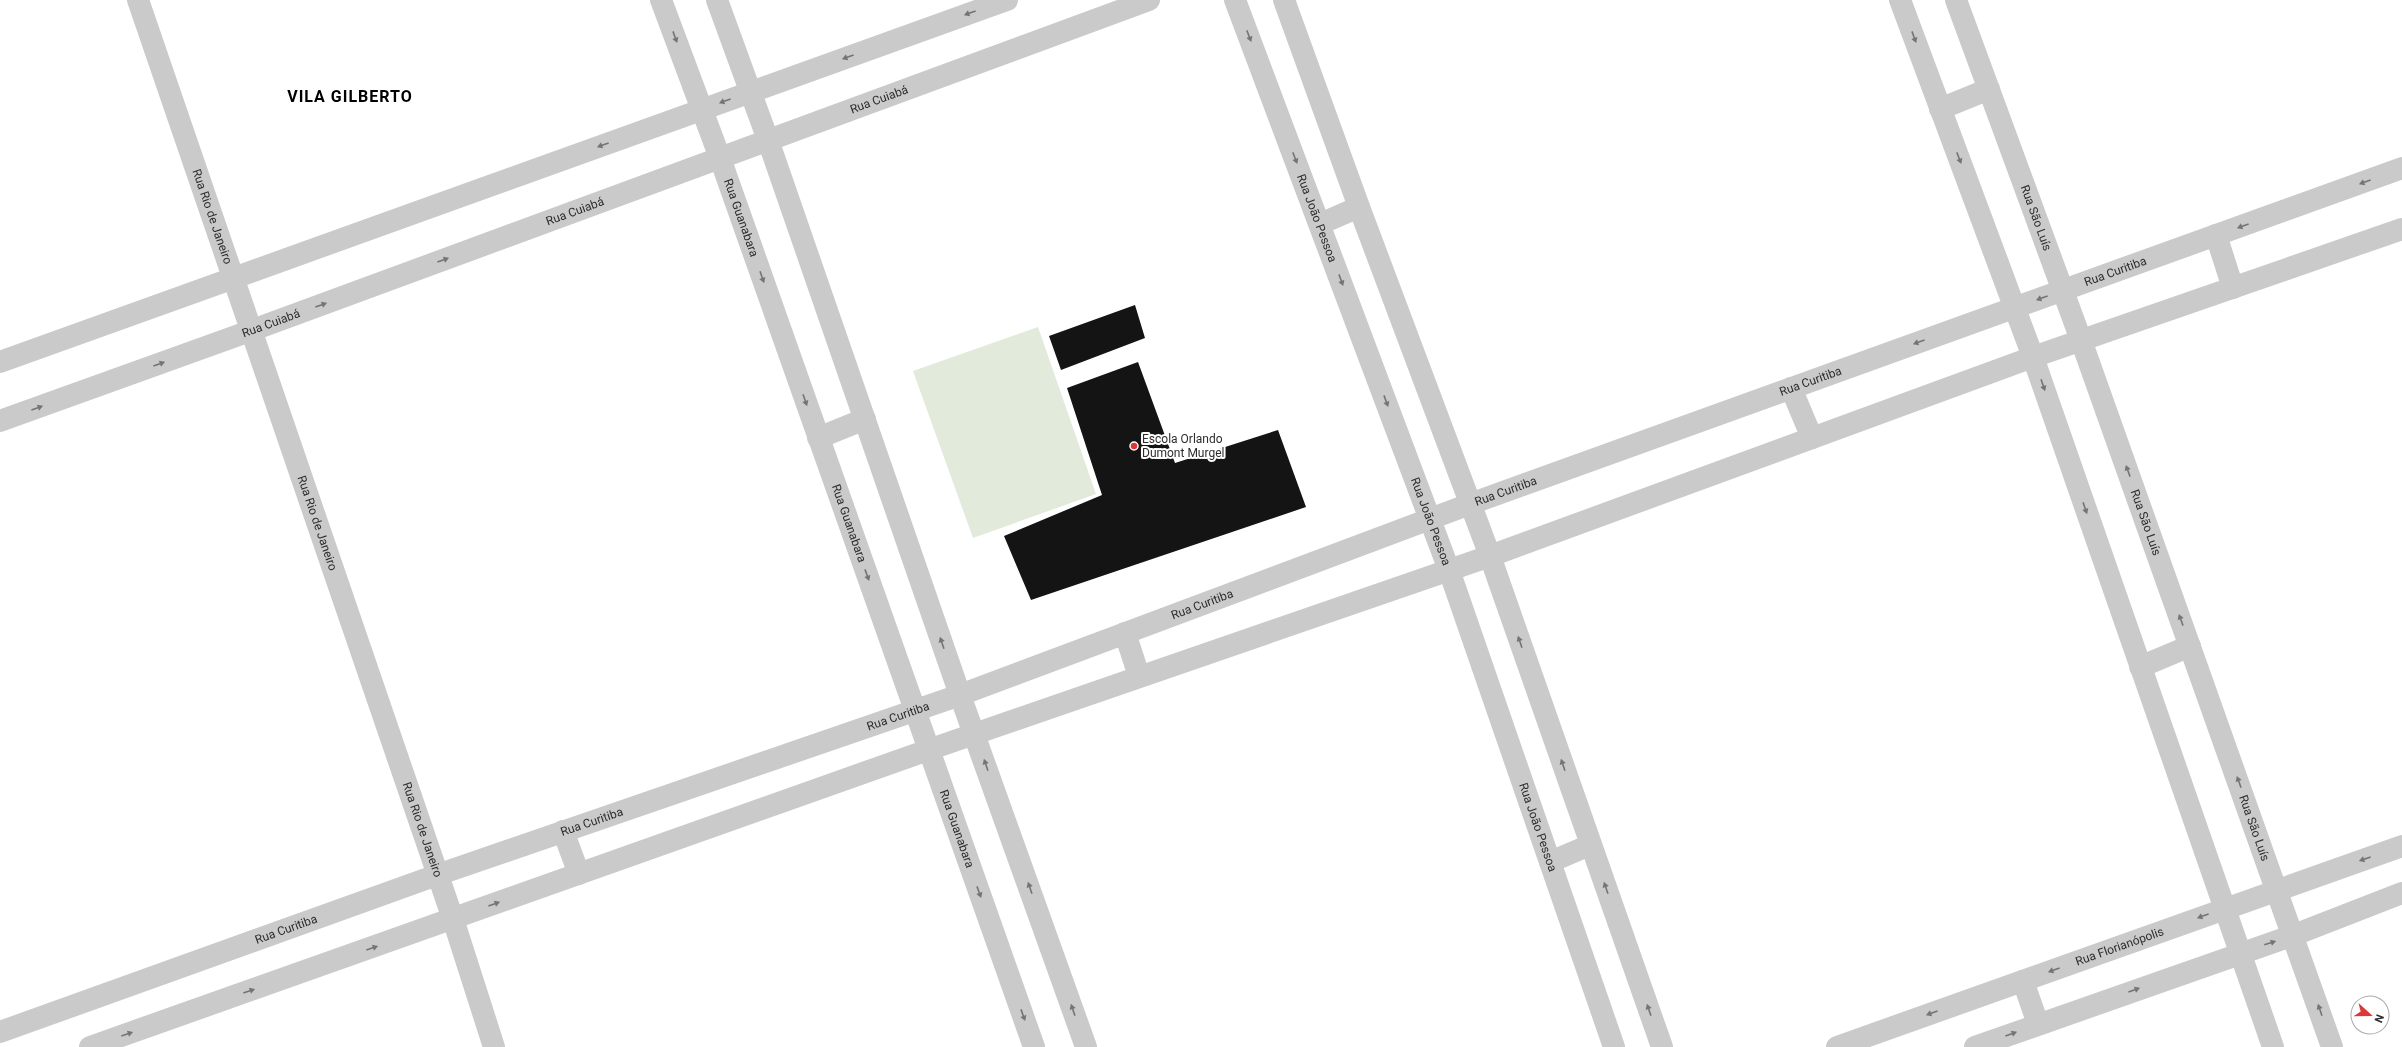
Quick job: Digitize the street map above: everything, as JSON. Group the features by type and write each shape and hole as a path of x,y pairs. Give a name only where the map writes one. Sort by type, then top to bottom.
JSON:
{"street":[{"name":"Rua Rio de Janeiro","path":"138,0 250,331 453,919 494,1047"},
{"name":"Rua Guanabara","path":"661,0 720,158 1034,1047"},
{"path":"716,0 768,140 960,695 1086,1047"},
{"path":"0,362 1007,0"},
{"name":"Rua Cuiabá","path":"0,421 250,331 1149,0"},
{"name":"Rua João Pessoa","path":"1235,0 1449,570 1614,1047"},
{"path":"1284,0 1359,207 1490,556 1662,1047"},
{"path":"1900,0 2033,357 2239,953 2273,1047"},
{"name":"Rua São Luís","path":"1956,0 2063,290 2294,935 2332,1047"},
{"path":"1940,109 1989,89"},
{"name":"Rua Curitiba","path":"0,1032 437,875 960,695 1470,504 2402,168"},
{"path":"1320,224 1359,207"},
{"path":"90,1047 928,750 1490,556 2080,340 2402,229"},
{"path":"2216,235 2234,288"},
{"path":"1791,388 1812,438"},
{"path":"818,438 865,419"},
{"path":"1125,633 1139,676"},
{"path":"2140,667 2190,646"},
{"path":"563,831 579,874"},
{"path":"1550,862 1590,844"},
{"name":"Rua Florianópolis","path":"1837,1047 2402,846"},
{"path":"1975,1047 2239,953 2294,935 2402,893"},
{"path":"2023,981 2038,1024"}],"green space":[{"path":"1038,327 1096,494 973,538 913,371"}],"building":[{"path":"1135,305 1145,338 1061,370 1049,336"},
{"name":"Escola Orlando Dumont Murgel","path":"1138,362 1175,463 1278,430 1306,507 1031,600 1004,536 1102,495 1067,388"}],"place":[{"name":"Escola Orlando Dumont Murgel","path":"1134,446"}],"district":[{"name":"VILA GILBERTO","path":"350,96"}]}
